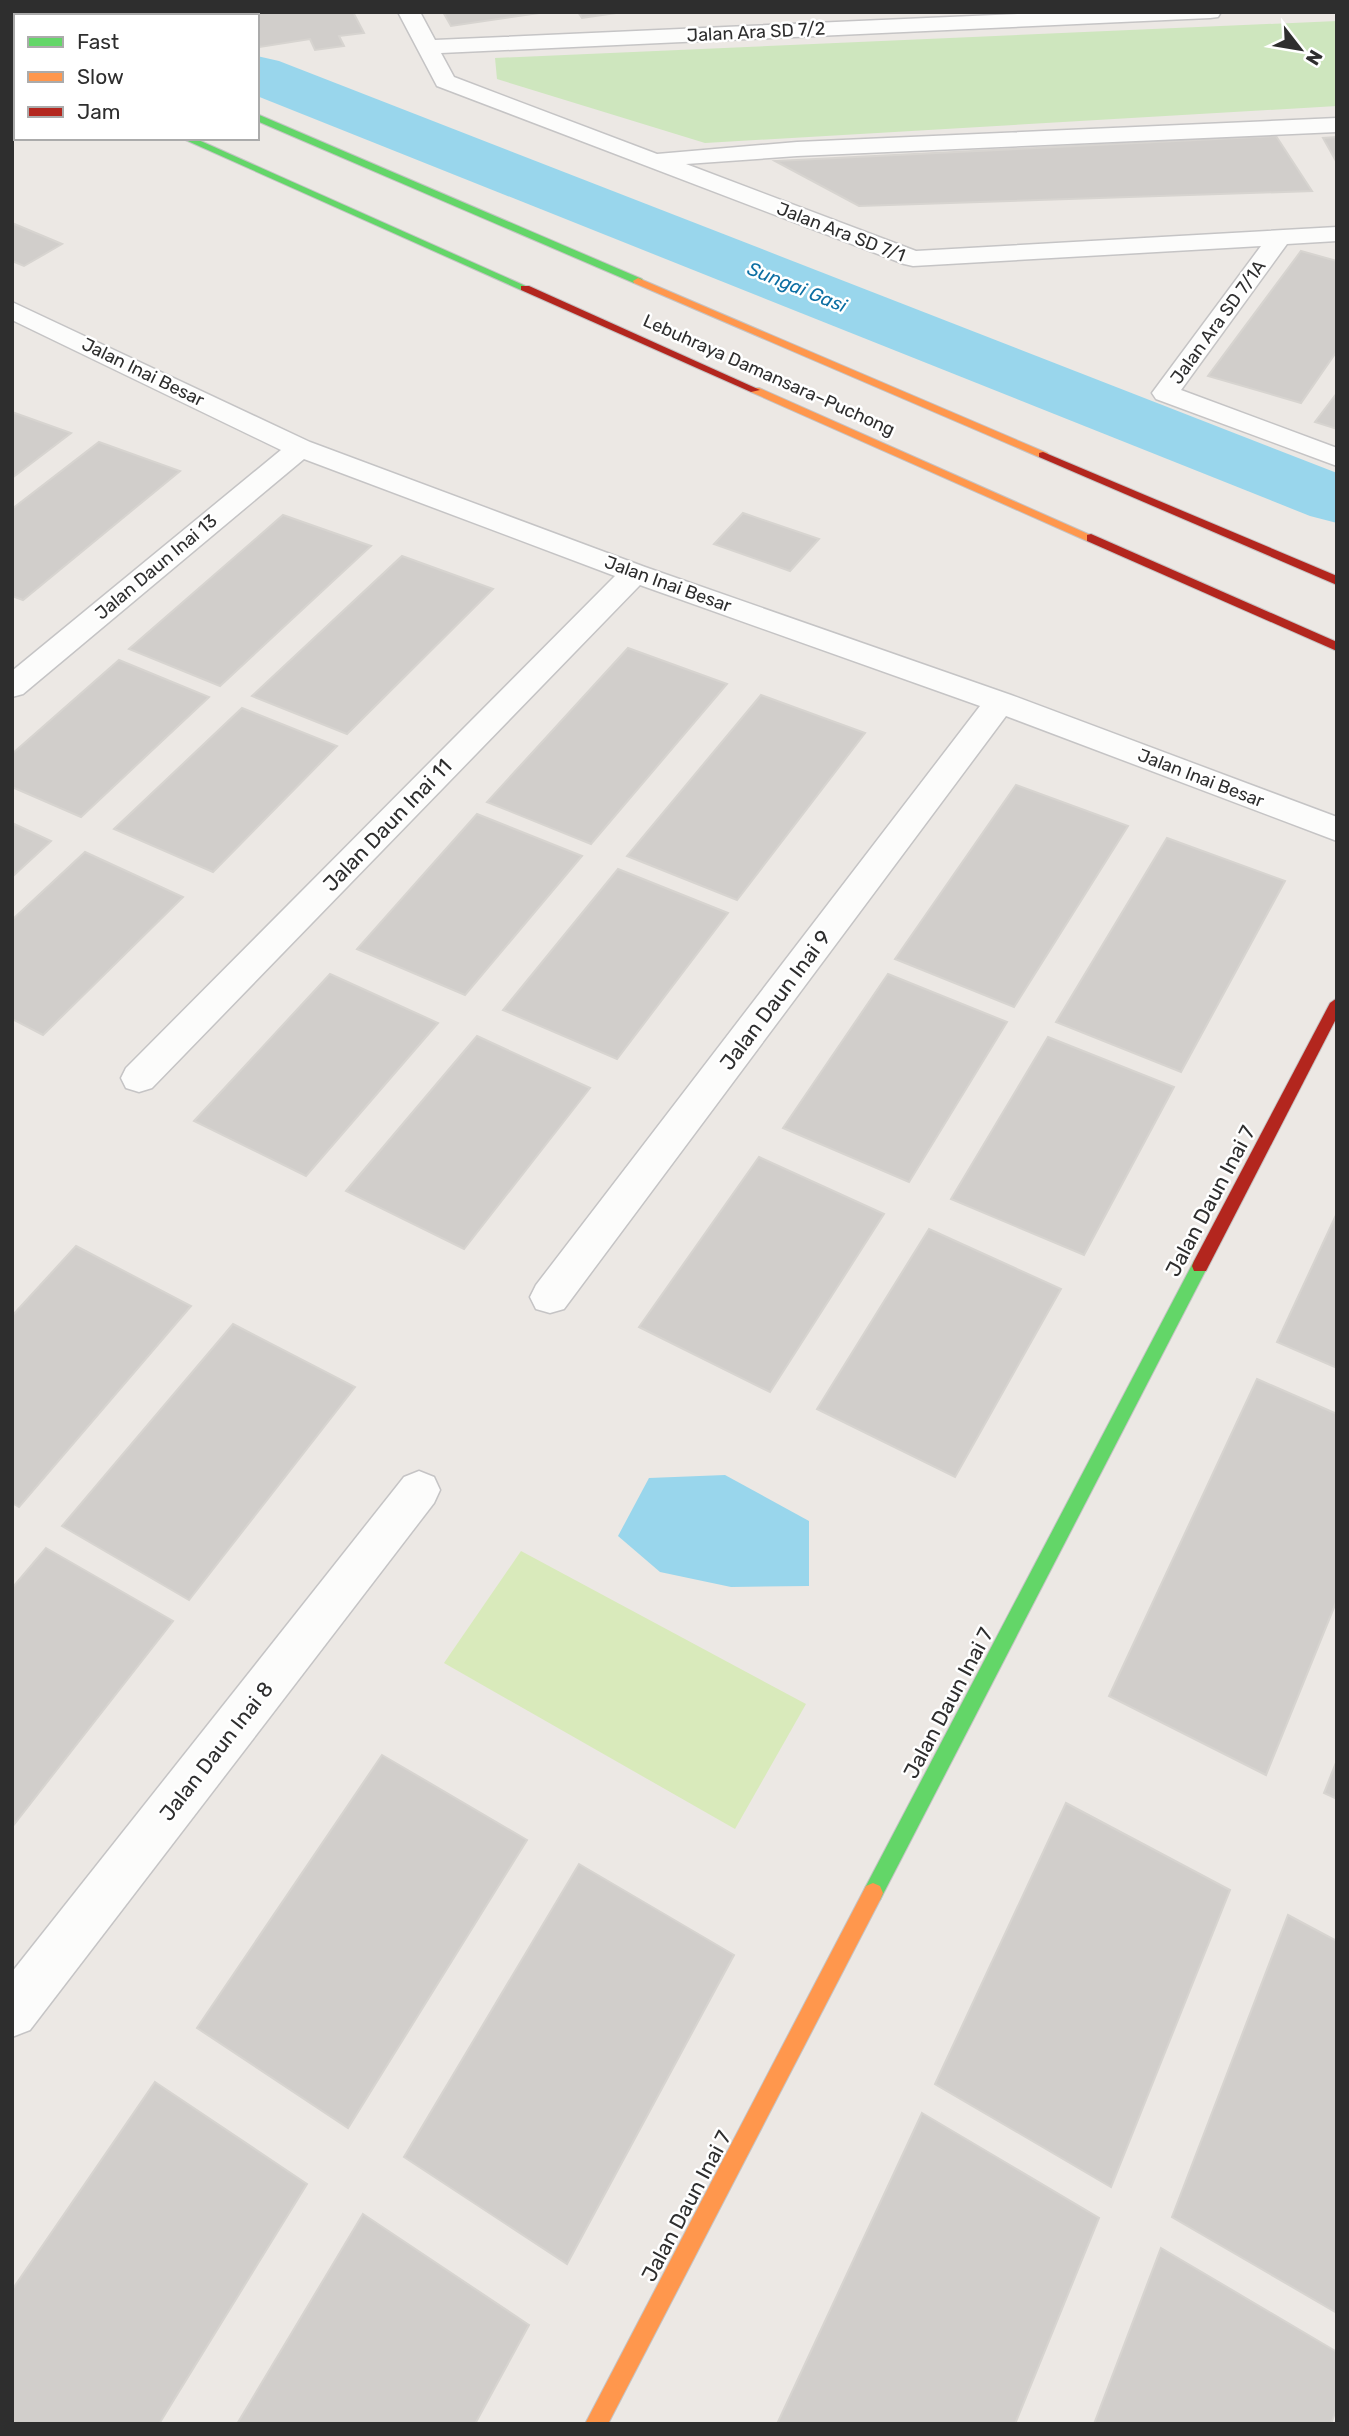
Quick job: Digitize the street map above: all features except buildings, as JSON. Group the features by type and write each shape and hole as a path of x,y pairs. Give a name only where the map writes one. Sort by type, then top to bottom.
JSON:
{"main road":[{"name":"Lebuhraya Damansara–Puchong","path":"259,118 1337,581"},
{"name":"Lebuhraya Damansara–Puchong","path":"191,140 1337,647"},
{"name":"Jalan Daun Inai 7","path":"596,2424 1337,1003"}],"street":[{"name":"Jalan Ara SD 7/1","path":"409,12 445,81 913,260 1337,234"},
{"path":"731,12 746,33"},
{"name":"Jalan Ara SD 7/2","path":"427,47 746,33 1041,16 1210,12"},
{"path":"651,160 797,149 1337,125"},
{"name":"Jalan Ara SD 7/1A","path":"1280,237 1165,393 1337,458"},
{"path":"12,338 25,316"},
{"name":"Jalan Inai Besar","path":"25,316 300,448 635,573 1000,702 1337,830"},
{"name":"Jalan Daun Inai 13","path":"12,687 300,448"},
{"name":"Jalan Daun Inai 11","path":"139,1078 635,573"},
{"name":"Jalan Daun Inai 9","path":"550,1297 1000,702"},
{"name":"Jalan Daun Inai 8","path":"12,2012 419,1490"}],"green space":[{"path":"1337,21 1337,106 705,143 497,79 495,58"},
{"path":"521,1551 806,1704 735,1829 444,1663"}],"water":[{"path":"725,1475 809,1521 809,1586 731,1587 660,1572 618,1536 649,1478"}],"waterway":[{"name":"Sungai Gasi","path":"107,12 111,14"},
{"name":"Sungai Gasi","path":"259,75 1337,500"}],"traffic: fast":[{"path":"259,118 638,281"},
{"path":"191,140 525,288"},
{"path":"873,1893 1200,1266"}],"traffic: slow":[{"path":"638,281 1043,455"},
{"path":"755,390 1091,538"},
{"path":"596,2424 873,1893"}],"traffic: jam":[{"path":"525,288 755,390"},
{"path":"1043,455 1337,581"},
{"path":"1091,538 1337,647"},
{"path":"1200,1266 1337,1003"}]}
